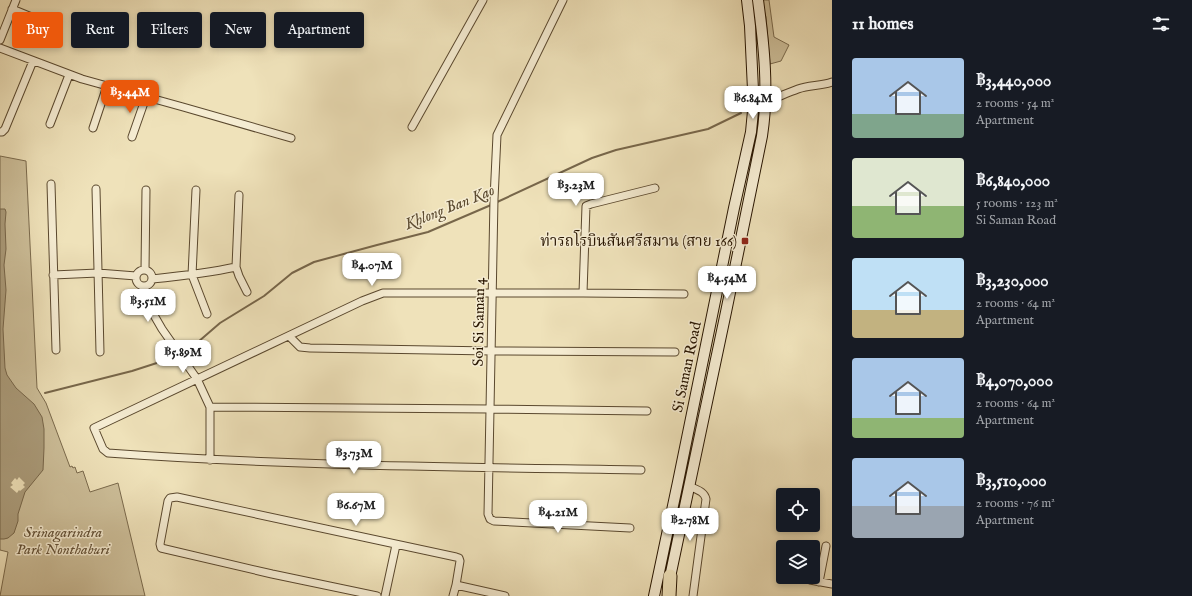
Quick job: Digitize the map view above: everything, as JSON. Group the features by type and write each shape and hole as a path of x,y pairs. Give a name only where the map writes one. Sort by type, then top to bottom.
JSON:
{"highway":[{"path":"669,596 670,576"}],"main road":[{"name":"Si Saman Road","path":"654,596 751,132 753,90 750,26 747,0"},
{"name":"Si Saman Road","path":"666,596 758,158 764,120 764,65 758,0"}],"street":[{"path":"0,40 16,0"},
{"path":"412,127 483,0"},
{"name":"Soi Si Saman 4","path":"563,0 498,132 497,138 494,199 488,514 490,519 501,521 630,528"},
{"path":"12,9 19,12"},
{"path":"0,48 69,75 291,138"},
{"path":"0,132 5,130 33,61"},
{"path":"50,124 69,75"},
{"path":"765,102 781,97 799,88 832,82"},
{"path":"93,128 107,86"},
{"path":"132,137 146,96"},
{"path":"51,184 56,350"},
{"path":"583,293 586,206 655,188"},
{"path":"96,189 100,352"},
{"path":"145,270 146,190"},
{"path":"196,190 192,275 207,314"},
{"path":"239,195 236,267 247,292"},
{"path":"152,279 215,272 236,267"},
{"path":"145,270 150,273 152,279 151,283 144,286 138,283 136,276 140,271 145,270"},
{"path":"53,275 98,273 136,276"},
{"path":"144,286 151,310 162,329 197,379 210,407 210,460"},
{"path":"641,470 315,464 210,460 108,452 103,449 94,428 362,301 383,294 684,294"},
{"path":"289,336 300,347 310,348 675,352"},
{"path":"210,407 490,409 647,412"},
{"path":"689,486 705,494 706,499 693,596"},
{"path":"377,596 272,574 161,548 160,544 168,501 170,498 176,497 459,558 460,561 453,596"},
{"path":"385,596 396,545"},
{"path":"820,577 826,546"},
{"path":"820,582 832,584"},
{"path":"456,585 505,596"}],"green space":[{"path":"761,0 769,0 774,37 789,45 781,61 770,64 766,17"},
{"name":"Srinagarindra Park Nonthaburi","path":"0,156 26,161 37,388 46,403 70,467 75,467 77,473 83,471 90,492 118,483 145,596 0,596 8,552 0,550"}],"shaded area":[{"path":"0,209 5,209 6,212 6,249 4,265 6,290 3,329 5,368 7,375 16,388 34,404 42,417 44,429 43,470 25,492 14,533 8,538 4,539 0,539"}],"pier":[{"path":"19,477 25,483 23,485 25,487 17,493 10,487 13,485 11,483 15,478 17,480"}],"waterway":[{"name":"Khlong Ban Kao","path":"495,203 592,158 616,150 708,129 741,113"},
{"name":"Khlong Ban Kao","path":"45,393 132,371 163,361 198,342 220,323 264,296 292,273 314,262 428,232 491,205"}],"place":[{"name":"ท่ารถโรบินสันศรีสมาน (สาย 166)","path":"745,241"}]}
